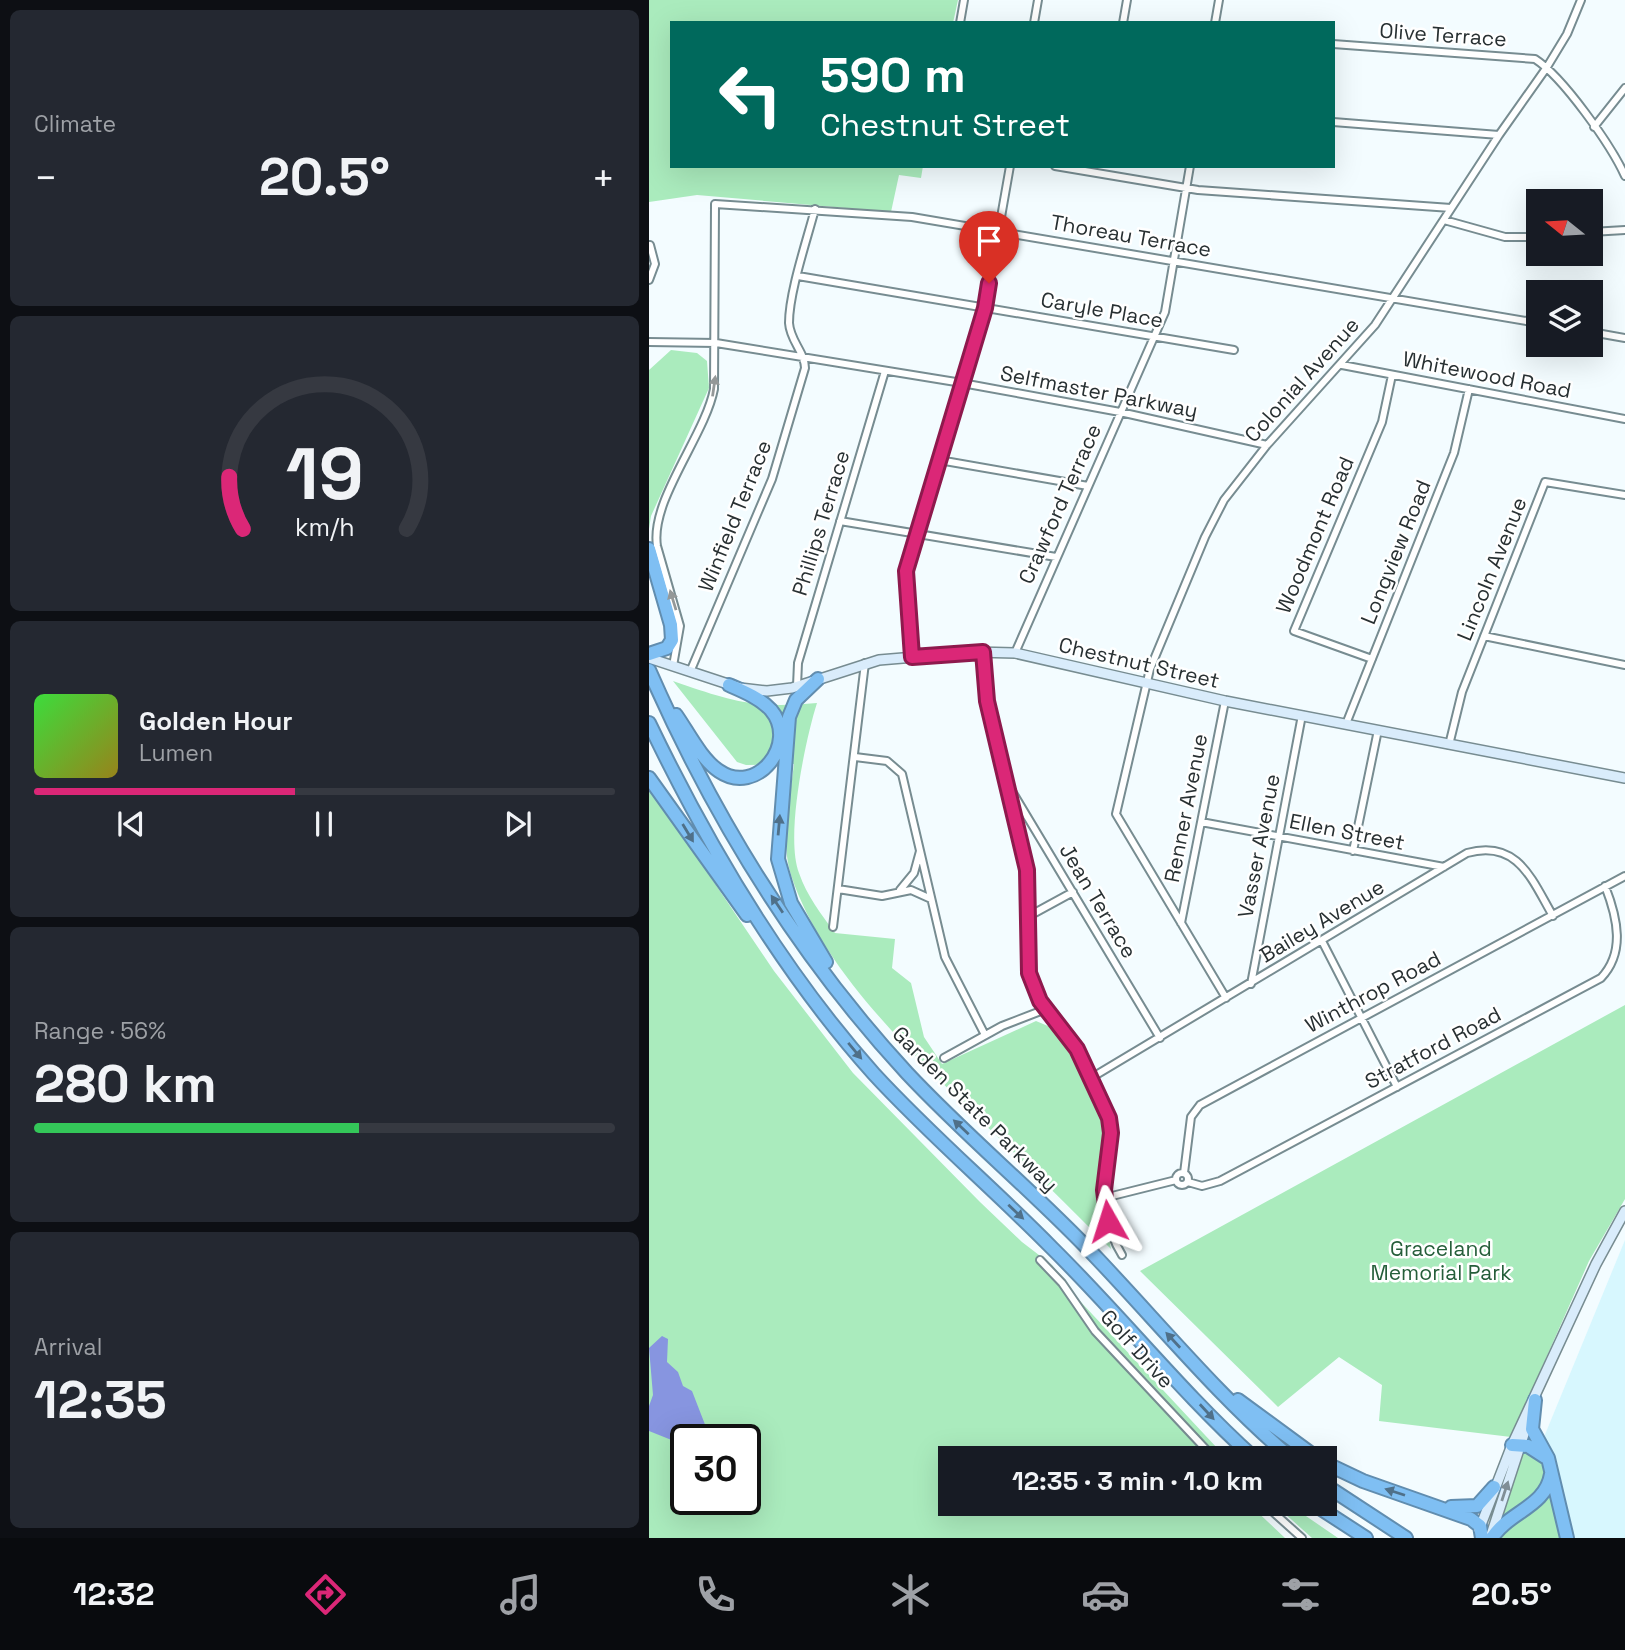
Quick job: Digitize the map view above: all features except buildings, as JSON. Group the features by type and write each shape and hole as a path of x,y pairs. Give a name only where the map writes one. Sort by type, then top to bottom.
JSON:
{"highway":[{"path":"649,549 672,633 667,648 649,656"},
{"path":"652,676 710,763 728,776 743,778 762,771 774,759 785,708 797,686"},
{"name":"Garden State Parkway","path":"652,676 694,765 734,837 794,930 860,1019 915,1081 1064,1225 1196,1366 1279,1446"},
{"path":"818,679 799,696 790,712 778,859 791,903 860,1019"},
{"path":"729,685 769,708 778,722 780,740"},
{"name":"Garden State Parkway","path":"649,723 720,859 812,998 903,1104 1053,1248 1243,1446"},
{"path":"649,778 724,886 812,998"},
{"path":"1196,1366 1301,1446"},
{"path":"1535,1400 1533,1429 1551,1467 1567,1538"},
{"path":"1516,1444 1540,1452 1551,1467"},
{"path":"1491,1538 1501,1525 1544,1494 1551,1467"},
{"path":"1337,1469 1356,1479 1471,1519 1480,1534"},
{"path":"1431,1503 1455,1508 1473,1507 1484,1501 1494,1487"},
{"path":"1337,1493 1406,1538"},
{"path":"1332,1516 1366,1538"}],"main road":[{"name":"Chestnut Street","path":"649,656 729,685 767,691 797,686 865,663 983,652 1015,653 1225,701 1625,778"},
{"path":"1480,1534 1494,1487 1516,1444 1596,1264 1625,1210"},
{"path":"1491,1538 1516,1444"}],"street":[{"path":"960,21 964,0"},
{"path":"1034,21 1038,0"},
{"path":"1123,21 1127,0"},
{"path":"1215,21 1219,0"},
{"name":"Colonial Avenue","path":"1181,923 1116,814 1147,683 1205,537 1224,500 1267,445 1342,365 1375,325 1568,34 1581,0"},
{"name":"Olive Terrace","path":"1335,44 1535,59 1547,67"},
{"path":"1547,67 1594,127 1625,176"},
{"path":"1594,127 1625,88"},
{"path":"1335,122 1499,135"},
{"path":"912,657 906,576 985,308 1010,168"},
{"path":"1076,168 1186,188 1451,208"},
{"name":"Crawford Terrace","path":"1015,653 1166,310 1190,168"},
{"name":"Thoreau Terrace","path":"716,343 715,204 912,217 1526,321"},
{"path":"804,358 795,346 789,321 815,209"},
{"path":"1444,220 1505,237 1526,237"},
{"path":"1603,231 1625,230"},
{"path":"649,280 655,264 650,245"},
{"name":"Caryle Place","path":"798,276 1234,350"},
{"path":"1603,334 1625,338"},
{"name":"Selfmaster Parkway","path":"649,342 716,343 962,383 1120,412 1267,445"},
{"path":"673,666 680,626 658,550 656,531 673,485 711,402 716,343"},
{"name":"Winfield Terrace","path":"690,672 772,479 805,368 804,358"},
{"name":"Whitewood Road","path":"1342,365 1625,419"},
{"name":"Phillips Terrace","path":"797,686 798,663 885,371"},
{"name":"Woodmont Road","path":"1372,659 1294,631 1382,422 1392,374"},
{"name":"Longview Road","path":"1346,724 1454,453 1469,389"},
{"path":"939,460 1088,486"},
{"name":"Lincoln Avenue","path":"1449,745 1462,692 1545,482 1625,495"},
{"path":"840,521 1056,557"},
{"path":"1484,636 1625,665"},
{"path":"983,652 987,701 1027,870 1028,967 1035,990 1046,1009 1069,1037 1091,1078 1110,1124 1105,1198 1112,1234 1122,1255"},
{"path":"833,927 865,663"},
{"name":"Renner Avenue","path":"1181,923 1225,701"},
{"name":"Vasser Avenue","path":"1251,984 1302,715"},
{"path":"1353,851 1378,730"},
{"path":"855,757 887,761 901,771 947,962 985,1035"},
{"name":"Jean Terrace","path":"1006,781 1161,1038"},
{"name":"Ellen Street","path":"1201,822 1444,867"},
{"path":"899,892 914,873 920,845"},
{"name":"Bailey Avenue","path":"1091,1078 1444,867 1477,850 1493,850 1508,855 1525,868 1553,916"},
{"name":"Winthrop Road","path":"1184,1173 1191,1117 1196,1108 1625,876"},
{"name":"Stratford Road","path":"1176,1180 1180,1185 1188,1182 1202,1186 1216,1184 1609,973 1621,954 1623,936 1605,886"},
{"path":"838,889 877,896 920,892 932,901"},
{"path":"1029,916 1073,892"},
{"path":"1181,923 1226,998"},
{"path":"1322,941 1397,1087"},
{"path":"944,1058 985,1035 1046,1009"},
{"path":"1105,1198 1176,1180 1178,1174 1184,1173 1188,1182"},
{"name":"Golf Drive","path":"1040,1260 1062,1283 1095,1331 1203,1446"},
{"path":"1277,1516 1302,1538"}],"shaded area":[{"path":"1625,1240 1625,1538 1574,1538 1544,1437"}],"green space":[{"path":"649,0 958,0 953,21 670,21 670,168 923,168 921,178 899,175 891,212 697,195 649,202"},
{"path":"671,350 697,353 707,361 709,388 651,516 649,529 649,370"},
{"path":"673,681 743,702 776,705 817,703 802,764 795,813 795,857 806,889 835,933 895,939 892,968 911,983 924,1037 942,1064 1036,1021 1055,1029 1084,1076 1105,1121 1101,1200 1111,1249 897,1036 870,1006 824,943 805,910 788,862 787,820 794,764 746,765 737,762"},
{"path":"649,786 774,971 853,1073 980,1202 1022,1242 1052,1265 1079,1300 1215,1446 938,1446 938,1516 1262,1516 1285,1538 649,1538"},
{"name":"Graceland Memorial Park","path":"1625,1005 1625,1199 1589,1261 1511,1437 1379,1421 1382,1385 1339,1357 1278,1407 1140,1271"},
{"path":"1523,1451 1535,1456 1542,1464 1546,1486 1504,1518 1504,1507"},
{"path":"1549,1493 1552,1494 1562,1538 1496,1538"},
{"path":"1287,1516 1306,1516 1338,1538 1312,1538"}],"water":[{"path":"662,1336 668,1339 667,1362 678,1372 683,1386 692,1391 705,1424 670,1424 670,1439 649,1431 649,1406 653,1395 649,1348"}],"route":[{"path":"989,283 985,308 906,571 912,657 983,652 987,701 1027,870 1030,908 1027,950 1029,973 1040,1001 1077,1049 1109,1118 1111,1133 1104,1190 1108,1221"}]}
